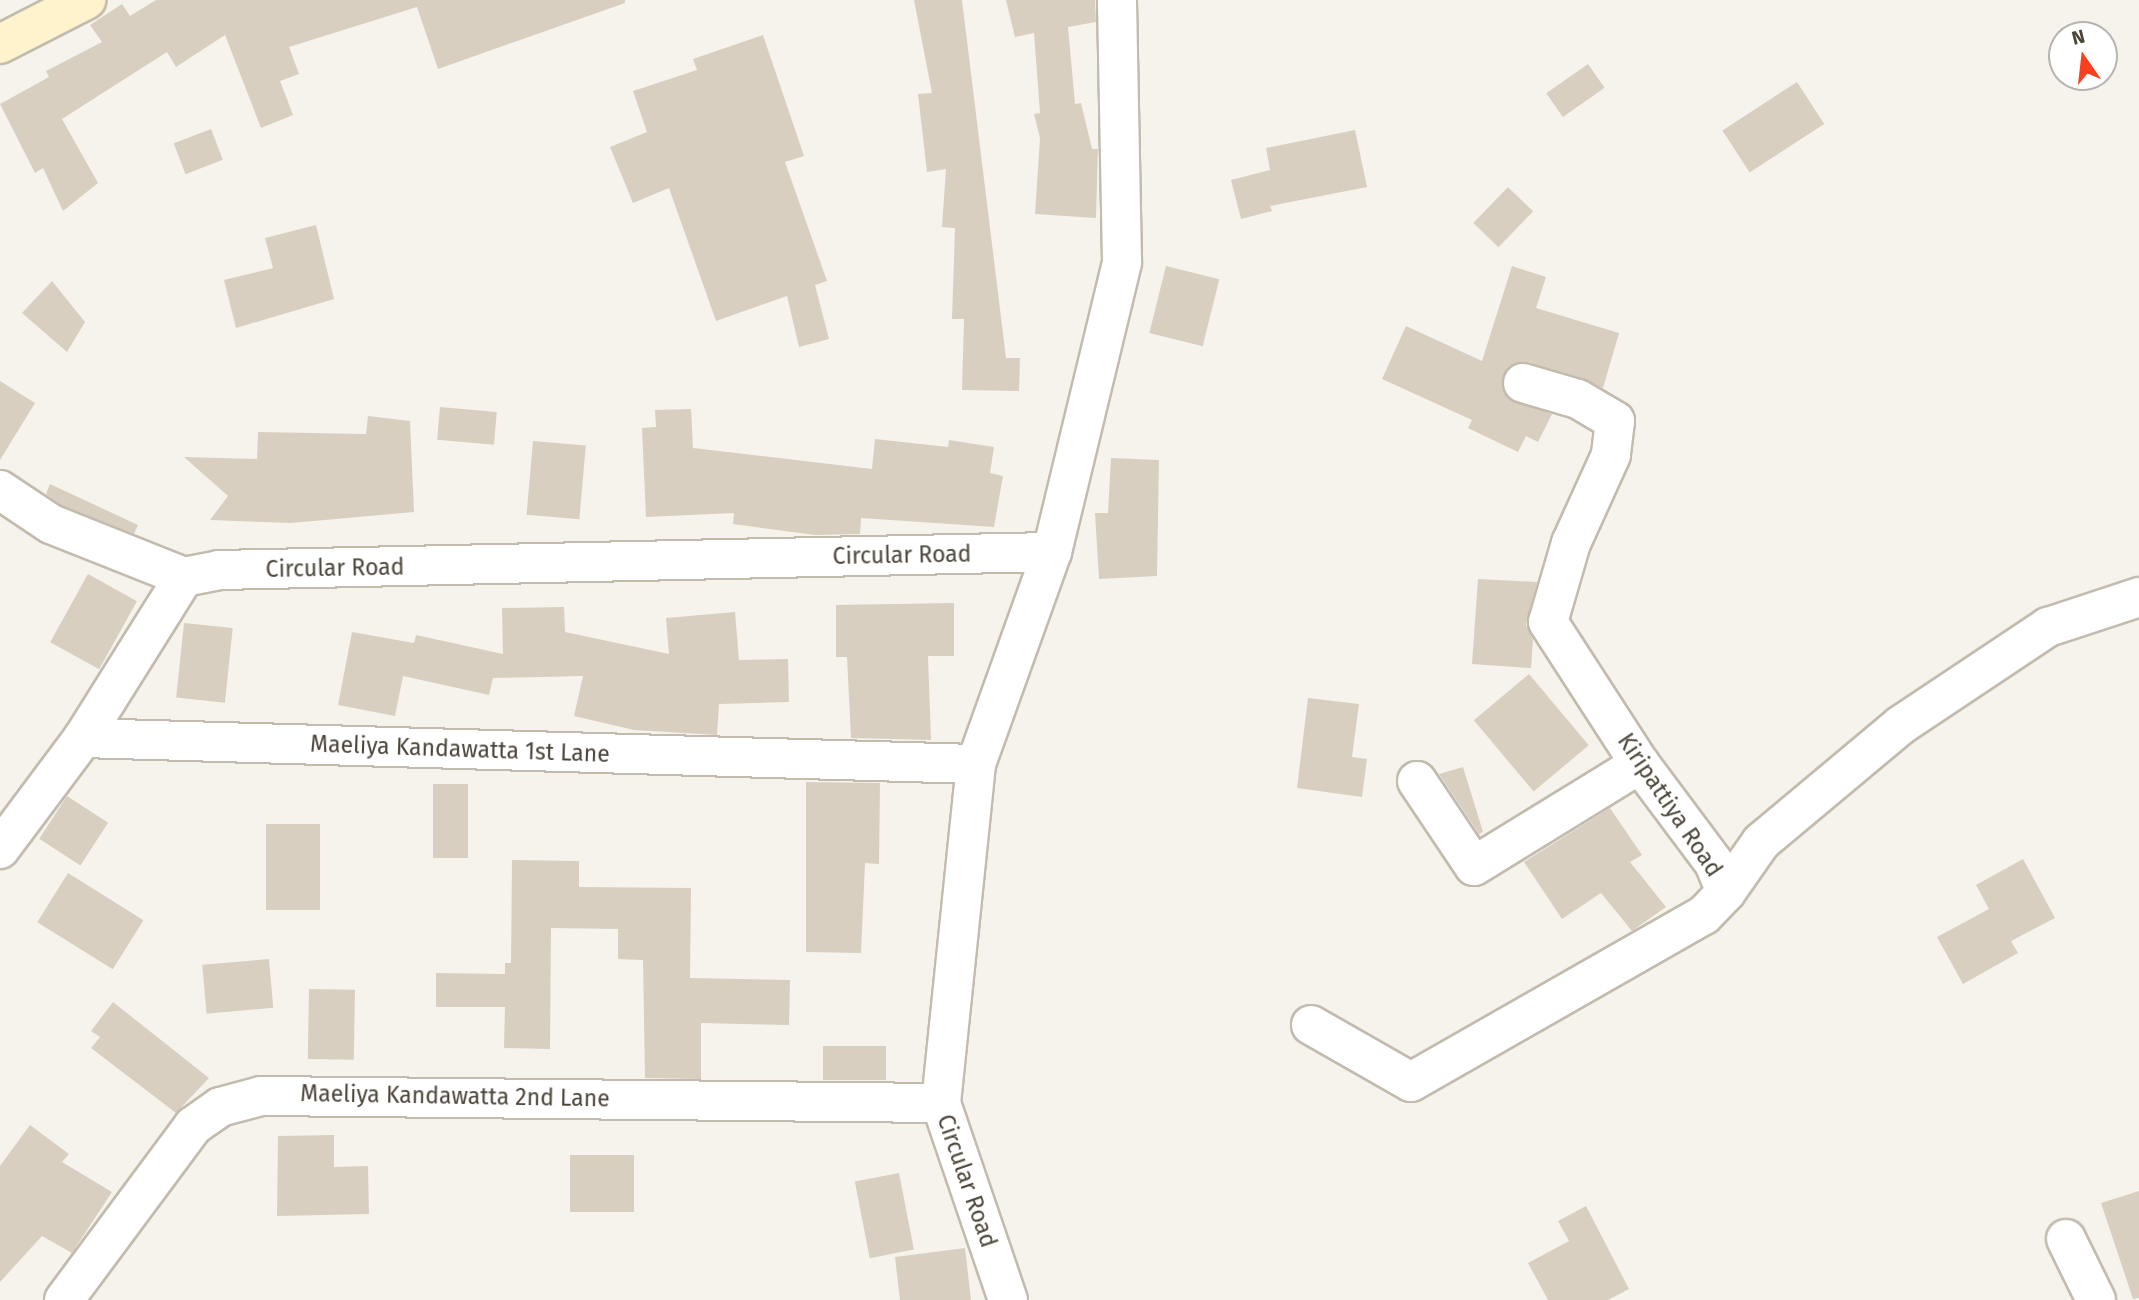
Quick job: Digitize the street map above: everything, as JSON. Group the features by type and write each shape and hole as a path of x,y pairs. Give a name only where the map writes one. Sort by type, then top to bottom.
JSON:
{"main road":[{"path":"0,44 86,0"}],"street":[{"path":"1052,552 1122,262 1117,0"},
{"name":"Kiripattiya Road","path":"1523,383 1578,399 1615,421 1611,455 1571,543 1549,622 1640,764 1714,863 1726,892"},
{"path":"0,490 51,524 184,577 83,738 0,849"},
{"name":"Circular Road","path":"184,577 219,570 1052,552 976,764 941,1104 1007,1300"},
{"name":"Kiripattiya Road","path":"1726,892 1761,842 1901,725 2048,627 2139,597"},
{"name":"Maeliya Kandawatta 1st Lane","path":"83,738 976,764"},
{"path":"1417,781 1474,866 1640,764"},
{"path":"1311,1026 1411,1082 1703,915 1726,892"},
{"name":"Maeliya Kandawatta 2nd Lane","path":"64,1300 192,1126 220,1107 261,1096 941,1104"},
{"path":"2066,1239 2096,1300"}],"building":[{"path":"156,0 625,0 625,3 438,69 417,7 289,47 299,74 280,81 293,115 261,128 225,35 176,67 167,52 62,119 98,183 63,211 43,168 35,173 0,104 49,77 46,71 102,42 90,25 122,4 130,16"},
{"path":"914,0 962,0 1006,358 1020,358 1019,391 962,390 964,319 952,319 955,228 942,227 946,169 927,172 918,94 932,93"},
{"path":"1006,0 1095,0 1096,22 1068,27 1075,104 1081,103 1092,149 1098,149 1096,218 1035,214 1040,138 1034,114 1040,113 1034,33 1015,37"},
{"path":"763,35 804,156 785,162 827,281 815,285 829,339 799,347 787,296 716,321 669,188 633,203 610,147 647,132 633,91 697,70 693,59"},
{"path":"1588,64 1605,88 1563,117 1546,93"},
{"path":"1797,82 1824,124 1750,172 1722,130"},
{"path":"211,129 223,160 185,174 174,143"},
{"path":"1355,130 1367,187 1270,206 1272,211 1241,219 1231,180 1270,170 1266,148"},
{"path":"1508,187 1533,211 1498,247 1473,223"},
{"path":"316,225 334,299 236,328 224,280 273,268 265,238"},
{"path":"1166,266 1219,279 1203,346 1149,333"},
{"path":"1512,266 1546,277 1536,308 1619,333 1603,388 1529,362 1507,368 1502,378 1507,398 1552,414 1538,442 1526,436 1518,452 1468,428 1472,420 1382,379 1406,326 1482,361"},
{"path":"52,281 85,322 67,352 22,313"},
{"path":"0,381 35,403 0,460"},
{"path":"440,407 497,412 494,445 437,440"},
{"path":"691,409 693,448 872,469 875,439 948,447 949,440 994,447 990,473 1003,476 994,527 861,518 860,534 815,535 733,524 734,513 646,517 642,428 656,427 655,410"},
{"path":"368,416 410,421 414,512 291,523 210,520 228,496 184,457 257,459 258,432 366,434"},
{"path":"533,441 586,446 579,519 527,515"},
{"path":"1111,458 1159,460 1157,576 1099,579 1095,513 1108,513"},
{"path":"50,484 138,525 134,534 61,505 46,494"},
{"path":"88,574 137,601 99,669 50,642"},
{"path":"1478,579 1537,582 1526,625 1533,640 1531,668 1472,664"},
{"path":"954,603 954,656 928,656 931,740 851,738 847,657 836,657 836,605"},
{"path":"564,607 565,632 669,654 666,618 735,612 739,660 788,659 789,702 719,704 717,735 634,730 574,716 583,676 493,678 489,695 403,676 395,716 338,705 352,632 414,643 416,635 503,654 502,608"},
{"path":"184,623 233,628 225,703 176,698"},
{"path":"1529,674 1589,745 1534,792 1474,720"},
{"path":"1308,698 1359,704 1352,757 1367,759 1362,797 1297,788"},
{"path":"1463,767 1483,832 1479,834 1439,774"},
{"path":"806,782 880,783 879,864 865,863 861,953 806,952"},
{"path":"433,784 468,784 468,858 433,858"},
{"path":"67,796 108,823 80,865 39,839"},
{"path":"1610,808 1642,855 1630,862 1666,907 1632,931 1601,893 1562,919 1524,862"},
{"path":"266,824 320,824 320,910 266,910"},
{"path":"2023,859 2055,918 2011,941 2018,953 1963,984 1937,937 1989,909 1976,885"},
{"path":"512,860 579,861 579,887 691,888 690,978 790,980 789,1025 701,1023 701,1079 645,1078 643,960 618,959 618,929 551,928 550,1049 504,1048 505,1007 436,1007 436,973 505,974 505,963 511,963"},
{"path":"68,873 143,920 113,969 37,922"},
{"path":"269,959 273,1008 207,1014 202,965"},
{"path":"309,989 355,990 354,1060 308,1059"},
{"path":"113,1002 209,1078 176,1113 91,1048 100,1037 91,1031"},
{"path":"823,1046 886,1046 886,1080 823,1080"},
{"path":"30,1125 69,1154 62,1162 112,1192 72,1253 42,1236 0,1282 0,1166"},
{"path":"334,1135 334,1167 368,1166 369,1214 277,1216 278,1136"},
{"path":"570,1155 634,1155 634,1212 570,1212"},
{"path":"899,1173 914,1250 870,1258 855,1182"},
{"path":"2139,1191 2139,1298 2133,1299 2101,1203"},
{"path":"1586,1206 1629,1289 1608,1300 1548,1300 1528,1263 1569,1241 1558,1221"},
{"path":"965,1248 971,1300 900,1300 895,1257"}]}
